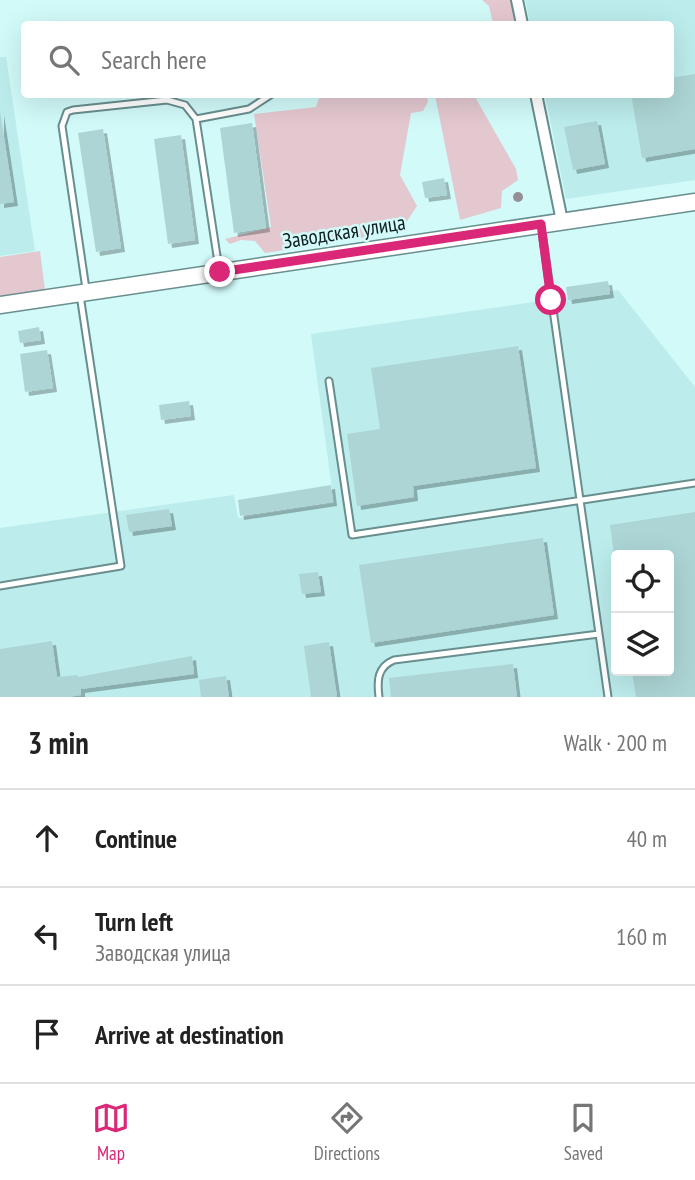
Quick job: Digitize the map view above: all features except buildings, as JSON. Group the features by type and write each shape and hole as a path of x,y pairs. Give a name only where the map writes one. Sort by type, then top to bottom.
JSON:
{"street":[{"path":"516,0 521,21"},
{"path":"537,98 562,221"},
{"name":"Заводская улица","path":"0,305 695,202"}],"lane":[{"path":"196,119 249,109 266,98"},
{"path":"0,586 121,566 62,126 67,112 167,100 186,105 196,119 220,272"},
{"path":"541,224 608,697"},
{"path":"329,381 352,535 695,483"},
{"path":"379,697 377,682 380,671 394,660 599,634"}],"shaded area":[{"path":"482,0 519,0 518,21 492,21 489,6"},
{"path":"525,0 695,0 695,180 566,199 546,98 674,98 674,21 529,21"},
{"path":"0,57 6,57 35,251 0,256"},
{"path":"319,98 427,98 423,111 411,113 400,175 417,206 400,232 265,253 255,241 241,240 230,244 225,239 271,227 254,114 316,107"},
{"path":"436,98 476,98 516,169 518,180 502,191 501,208 460,220"},
{"path":"40,251 45,290 0,297 0,257"},
{"path":"618,290 695,387 695,697 0,697 0,528 234,495 238,518 334,503 311,334"}],"route":[{"path":"220,272 541,224 551,300"}]}
